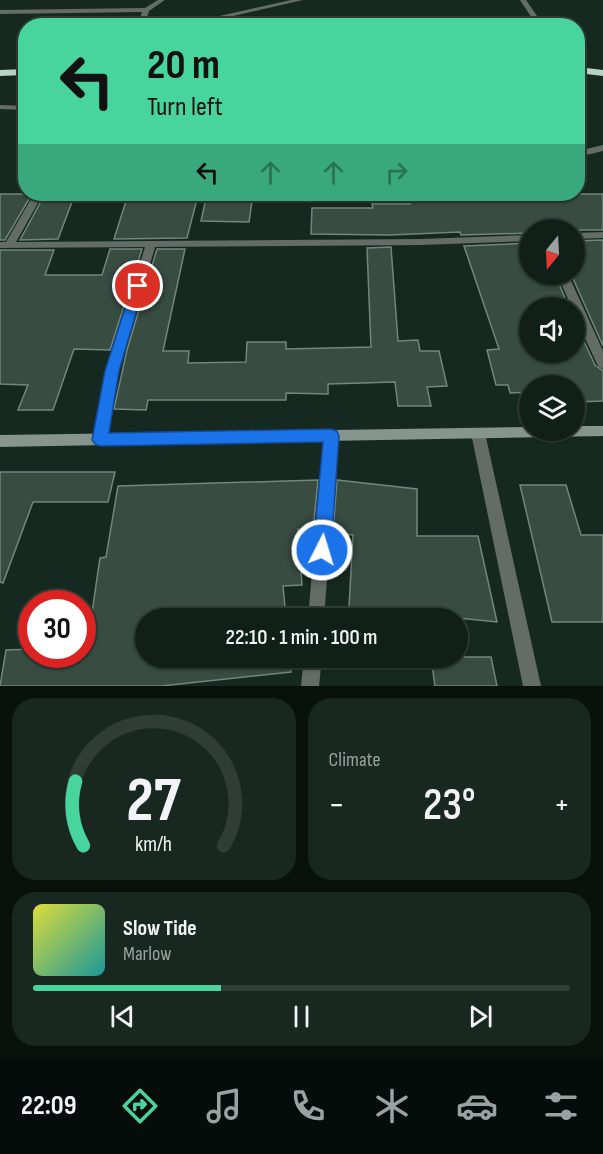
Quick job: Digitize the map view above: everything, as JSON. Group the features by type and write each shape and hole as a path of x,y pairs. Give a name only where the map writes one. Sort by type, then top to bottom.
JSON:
{"highway":[{"path":"585,71 603,73"},
{"path":"0,73 18,72"}],"street":[{"path":"0,12 146,10 162,0"},
{"path":"216,18 300,0"},
{"path":"523,0 535,18"},
{"path":"144,18 146,10"},
{"path":"0,107 18,108"},
{"path":"585,152 603,148"},
{"path":"4,244 33,201"},
{"path":"585,236 603,235"},
{"path":"4,244 421,242 519,238"},
{"path":"100,440 112,371 151,244"},
{"path":"567,285 603,364"},
{"path":"0,441 603,431"},
{"path":"478,433 532,686"},
{"path":"317,608 331,436"},
{"path":"310,686 312,668"}],"building":[{"path":"0,194 18,194 18,201 28,201 5,240 0,240"},
{"path":"585,194 603,194 603,230 585,230 585,219 519,219 519,233 311,234 312,208 373,208 372,204 410,204 409,201 585,201"},
{"path":"41,201 72,201 58,239 20,240"},
{"path":"126,201 196,201 187,238 114,239"},
{"path":"205,201 252,201 249,222 201,221"},
{"path":"603,240 603,346 585,306 585,297 581,297 576,285 585,285 585,241"},
{"path":"519,244 519,285 560,285 564,297 519,297 519,363 585,363 585,344 595,365 603,371 603,401 585,402 585,375 519,375 519,393 510,393 508,385 496,385 487,350 499,349 464,246"},
{"path":"391,247 398,341 418,340 420,351 439,351 447,386 427,387 431,406 398,406 395,382 328,384 328,394 286,393 286,400 148,400 146,410 114,409 127,350 157,249 185,249 163,351 189,351 188,363 246,362 247,342 286,342 286,349 371,347 367,248"},
{"path":"110,249 142,249 110,350 74,349 53,410 18,410 28,385 0,384 0,250 54,250 45,275 102,275"},
{"path":"0,472 115,472 108,502 33,502 3,583 0,582"},
{"path":"318,480 313,531 298,529 302,585 283,586 285,608 135,608 135,668 291,668 291,672 161,686 0,686 6,650 18,650 18,668 96,668 95,590 100,558 106,557 118,486"},
{"path":"337,480 417,489 417,536 478,536 497,622 468,619 468,608 349,607 353,535 333,533"},
{"path":"520,485 566,485 581,535 603,535 603,622 552,622"},
{"path":"468,657 491,657 497,686 435,686 433,668 468,668"}],"route":[{"path":"138,286 112,371 100,440 331,436 322,550"}]}
